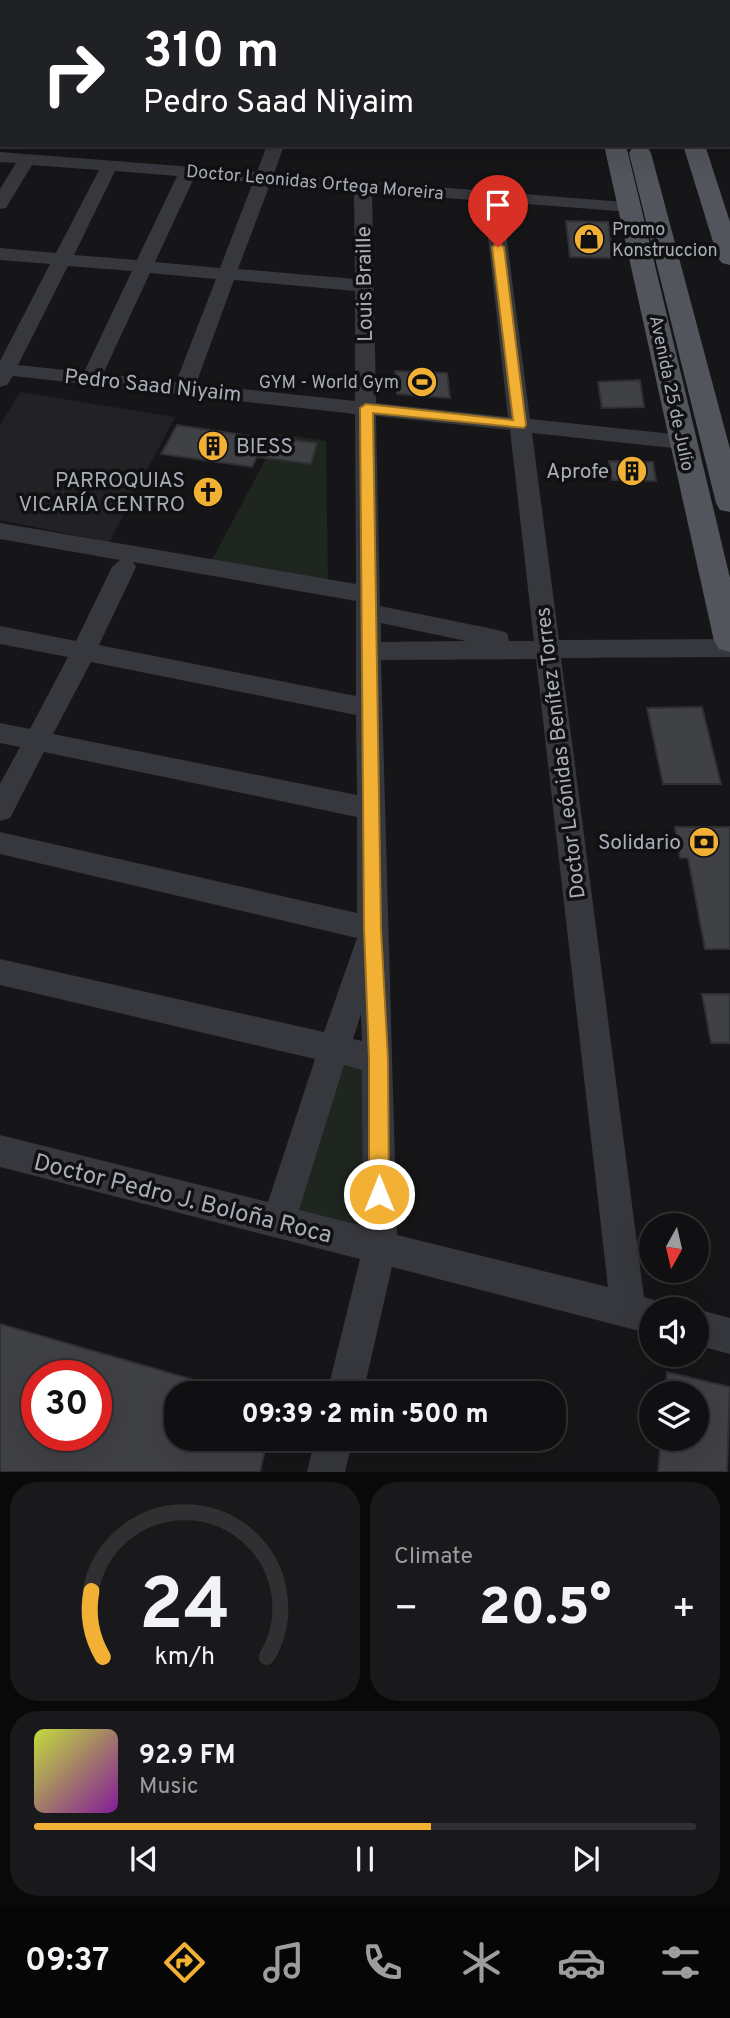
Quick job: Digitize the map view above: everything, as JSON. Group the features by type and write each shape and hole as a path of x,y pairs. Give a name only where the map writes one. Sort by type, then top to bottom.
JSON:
{"main road":[{"name":"Avenida 25 de Julio","path":"615,147 730,641"},
{"name":"Avenida 25 de Julio","path":"639,147 730,503"},
{"path":"695,147 730,258"},
{"path":"711,147 730,204"},
{"path":"656,318 673,277"},
{"path":"689,471 730,536"}],"street":[{"path":"184,388 275,147"},
{"name":"Doctor Leonidas Ortega Moreira","path":"0,157 27,159 60,153 110,165 630,207"},
{"path":"0,204 27,159"},
{"path":"2,373 110,165"},
{"path":"91,379 188,172"},
{"name":"Louis Braille","path":"348,1381 380,1247 378,1059 372,929 363,186"},
{"name":"Doctor Leónidas Benítez Torres","path":"492,196 548,650 639,1313"},
{"path":"0,254 364,286"},
{"name":"Pedro Saad Niyaim","path":"2,373 184,388 682,442"},
{"path":"0,531 368,604 548,650"},
{"path":"0,810 84,651 124,568"},
{"path":"0,635 370,708"},
{"path":"369,651 730,648"},
{"path":"0,733 371,809"},
{"path":"0,843 372,929"},
{"name":"Louis Braille","path":"278,1222 372,929"},
{"path":"0,972 378,1059"},
{"name":"Doctor Pedro J. Boloña Roca","path":"0,1151 639,1313"},
{"path":"709,1330 730,1336"},
{"path":"326,1472 331,1451"}],"shaded area":[{"path":"20,392 175,417 109,542 0,520 0,425"},
{"path":"279,434 326,441 328,582 212,560"},
{"path":"335,1049 378,1059 380,1247 278,1222"}],"building":[{"name":"Promo Konstruccion","path":"566,221 608,222 613,258 570,257"},
{"name":"GYM - World Gym","path":"395,371 447,373 450,398 397,394"},
{"path":"640,380 644,407 602,408 598,382"},
{"name":"BIESS","path":"177,425 283,441 317,443 311,464 257,457 252,467 161,454"},
{"name":"Aprofe","path":"609,461 653,462 656,481 612,480"},
{"path":"702,707 721,784 663,784 647,708"},
{"path":"675,827 730,827 730,949 705,949 688,858 680,858"},
{"path":"702,994 730,994 730,1043 711,1043"},
{"path":"0,1324 198,1381 164,1381 164,1451 265,1451 260,1472 0,1472"},
{"path":"667,1372 705,1381 666,1381"},
{"path":"709,1382 730,1387 727,1472 658,1472 660,1451 709,1451"}],"place":[{"name":"Promo Konstruccion","path":"589,239"},
{"name":"GYM - World Gym","path":"422,382"},
{"name":"BIESS","path":"213,446"},
{"name":"Aprofe","path":"632,471"},
{"name":"PARROQUIAS VICARÍA CENTRO","path":"208,492"},
{"name":"Solidario","path":"704,842"}],"route":[{"path":"379,1194 378,1059 372,929 366,408 520,425 498,247"}]}
